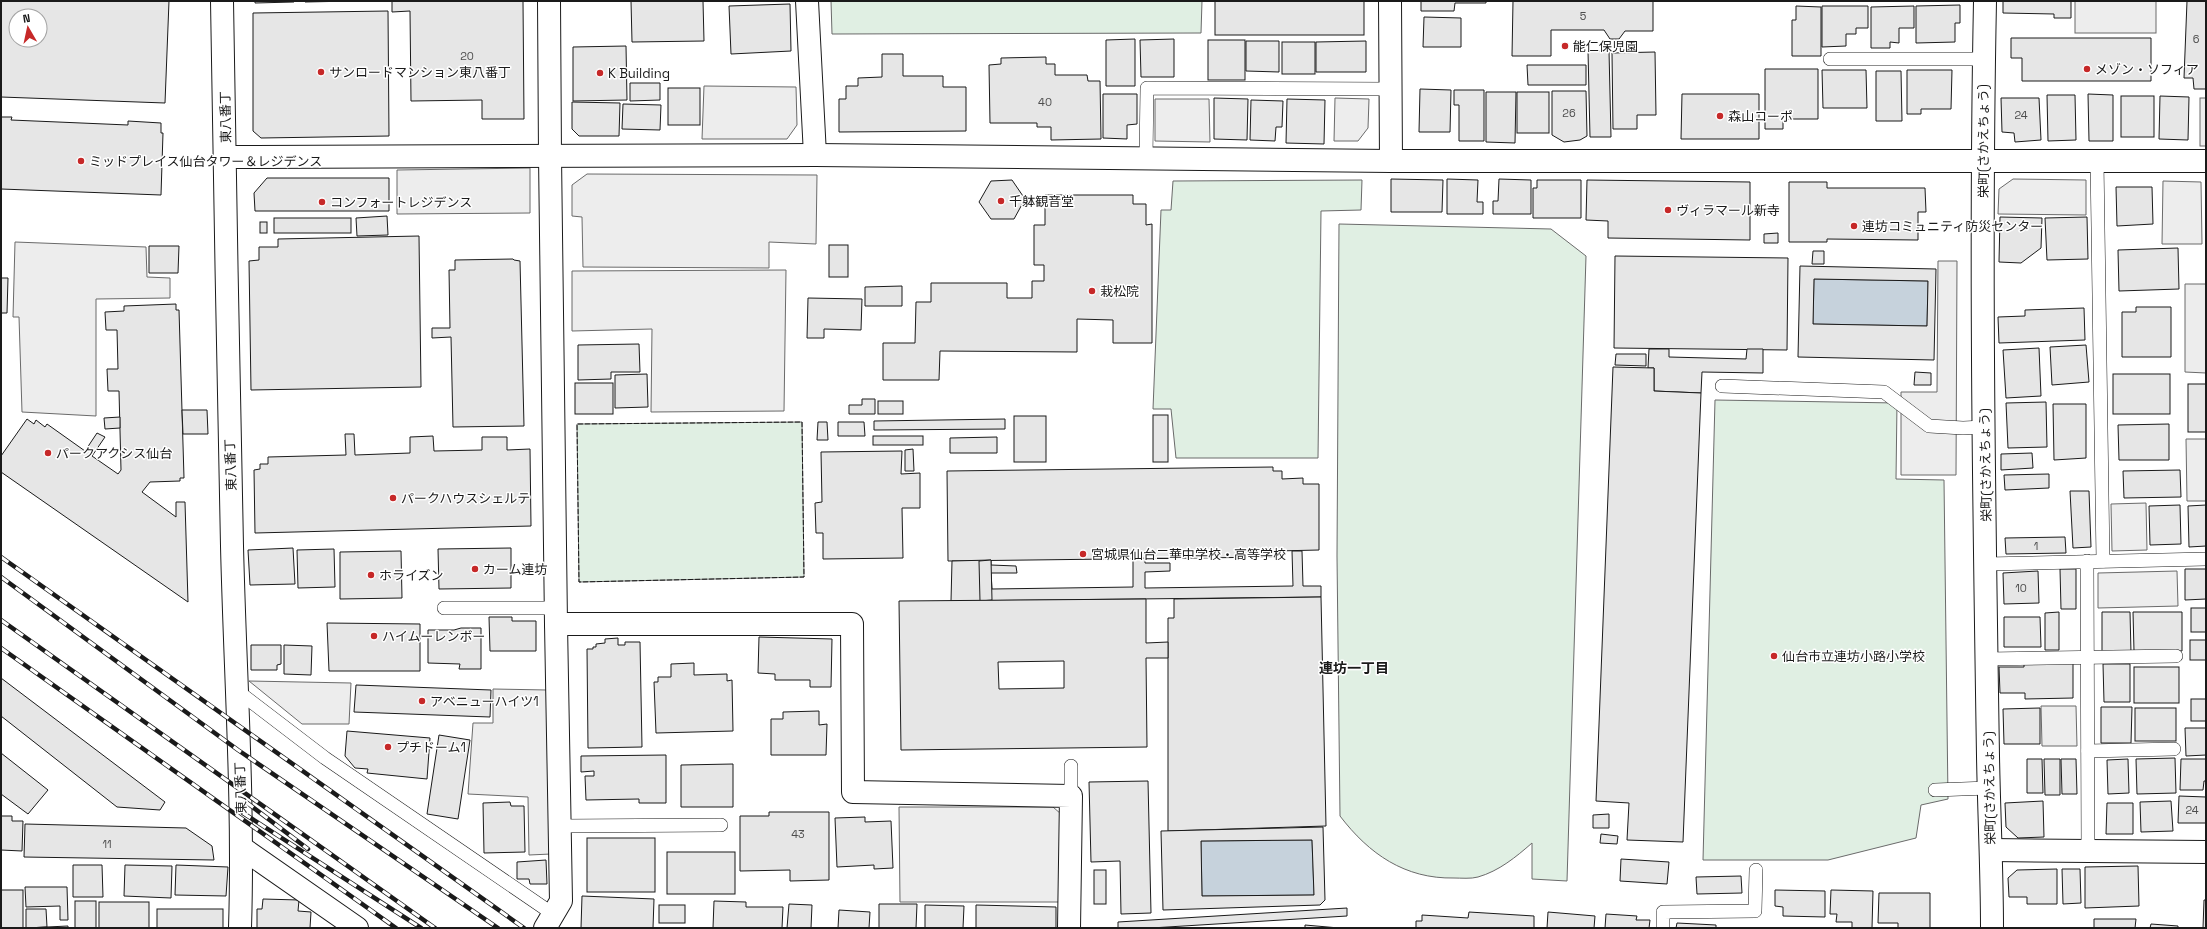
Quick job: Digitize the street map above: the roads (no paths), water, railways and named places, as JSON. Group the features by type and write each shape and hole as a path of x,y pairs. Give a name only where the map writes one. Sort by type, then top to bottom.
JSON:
{"street":[{"name":"東八番丁","path":"222,1 226,297 236,690 242,848 240,928"},
{"path":"549,1 561,901 549,921"},
{"path":"807,1 815,155"},
{"path":"1390,1 1391,161"},
{"name":"栄町(さかえちょう)","path":"1985,1 1982,161 1984,427 1988,788 1991,850 1992,928"},
{"path":"225,157 815,155 1391,161 2206,161"},
{"path":"556,616 852,624 853,792 1071,796 1070,928"},
{"path":"242,848 356,928"},
{"path":"1991,850 2206,852"}],"lane":[{"path":"1830,58 1984,58"},
{"path":"1146,158 1147,88 1391,89"},
{"path":"2097,161 2103,561"},
{"path":"1722,386 1884,392 1929,426 1963,428 1984,427"},
{"path":"1986,564 2206,559"},
{"path":"2087,561 2088,851"},
{"path":"444,608 556,616"},
{"path":"1987,659 2176,656"},
{"path":"236,690 324,758 549,921"},
{"path":"2088,751 2174,749"},
{"path":"1071,766 1071,796"},
{"path":"1935,790 1988,788"},
{"path":"559,826 721,825"},
{"path":"1663,928 1663,912 1755,911 1756,870"}],"railway":[{"path":"1,557 524,928"},
{"path":"1,577 238,750 498,928"},
{"path":"1,620 435,928"},
{"path":"1,648 396,928"},
{"path":"246,802 308,849"},
{"path":"243,813 421,928"}],"place":[{"name":"能仁保児園","path":"1565,46"},
{"name":"メゾン・ソフィア","path":"2087,69"},
{"name":"サンロードマンション東八番丁","path":"321,72"},
{"name":"K Building","path":"600,73"},
{"name":"森山コーポ","path":"1720,116"},
{"name":"ミッドプレイス仙台タワー＆レジデンス","path":"81,161"},
{"name":"千躰観音堂","path":"1001,201"},
{"name":"コンフォートレジデンス","path":"322,202"},
{"name":"ヴィラマール新寺","path":"1668,210"},
{"name":"連坊コミュニティ防災センター","path":"1854,226"},
{"name":"栽松院","path":"1092,291"},
{"name":"パークアクシス仙台","path":"48,453"},
{"name":"パークハウスシェルテ","path":"393,498"},
{"name":"宮城県仙台二華中学校・高等学校","path":"1083,554"},
{"name":"カーム連坊","path":"475,569"},
{"name":"ホライズン","path":"371,575"},
{"name":"ハイムーレンボー","path":"374,636"},
{"name":"仙台市立連坊小路小学校","path":"1774,656"},
{"name":"アベニューハイツ1","path":"422,701"},
{"name":"プチドーム1","path":"388,747"}],"district":[{"name":"連坊一丁目","path":"1354,668"}]}
